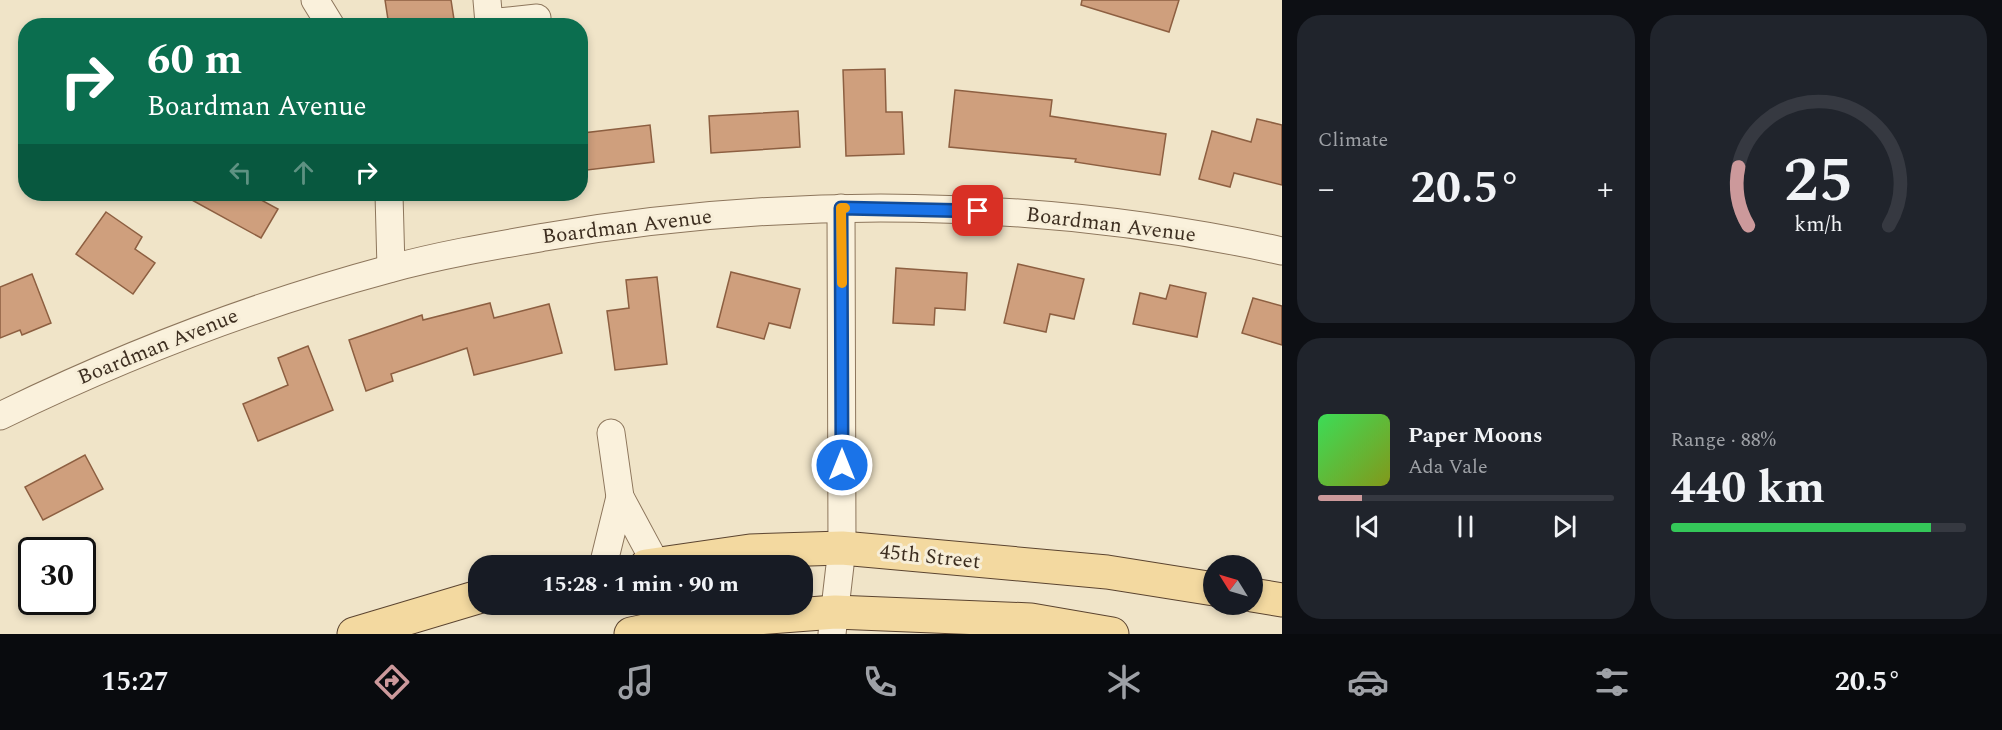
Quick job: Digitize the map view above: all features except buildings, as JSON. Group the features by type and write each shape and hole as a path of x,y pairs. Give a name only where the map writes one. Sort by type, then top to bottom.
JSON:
{"main road":[{"name":"45th Street","path":"722,555 750,551 842,548 1107,572 1203,587"},
{"path":"1263,597 1282,600"},
{"path":"354,634 468,600"},
{"path":"631,634 678,624 1031,620 1112,634"}],"street":[{"path":"315,0 326,18"},
{"path":"487,0 489,18"},
{"path":"389,201 391,268"},
{"path":"833,623 842,548 841,208"},
{"name":"Boardman Avenue","path":"0,416 57,388 160,344 265,306 391,268 495,246 605,227 744,212 841,208 940,209 1051,215 1135,225 1282,251"},
{"path":"611,433 620,497 646,555"},
{"path":"605,555 607,538 620,497"}],"slow traffic":[{"path":"842,283 841,208 845,208"}],"route":[{"path":"842,465 841,208 978,211"}]}
